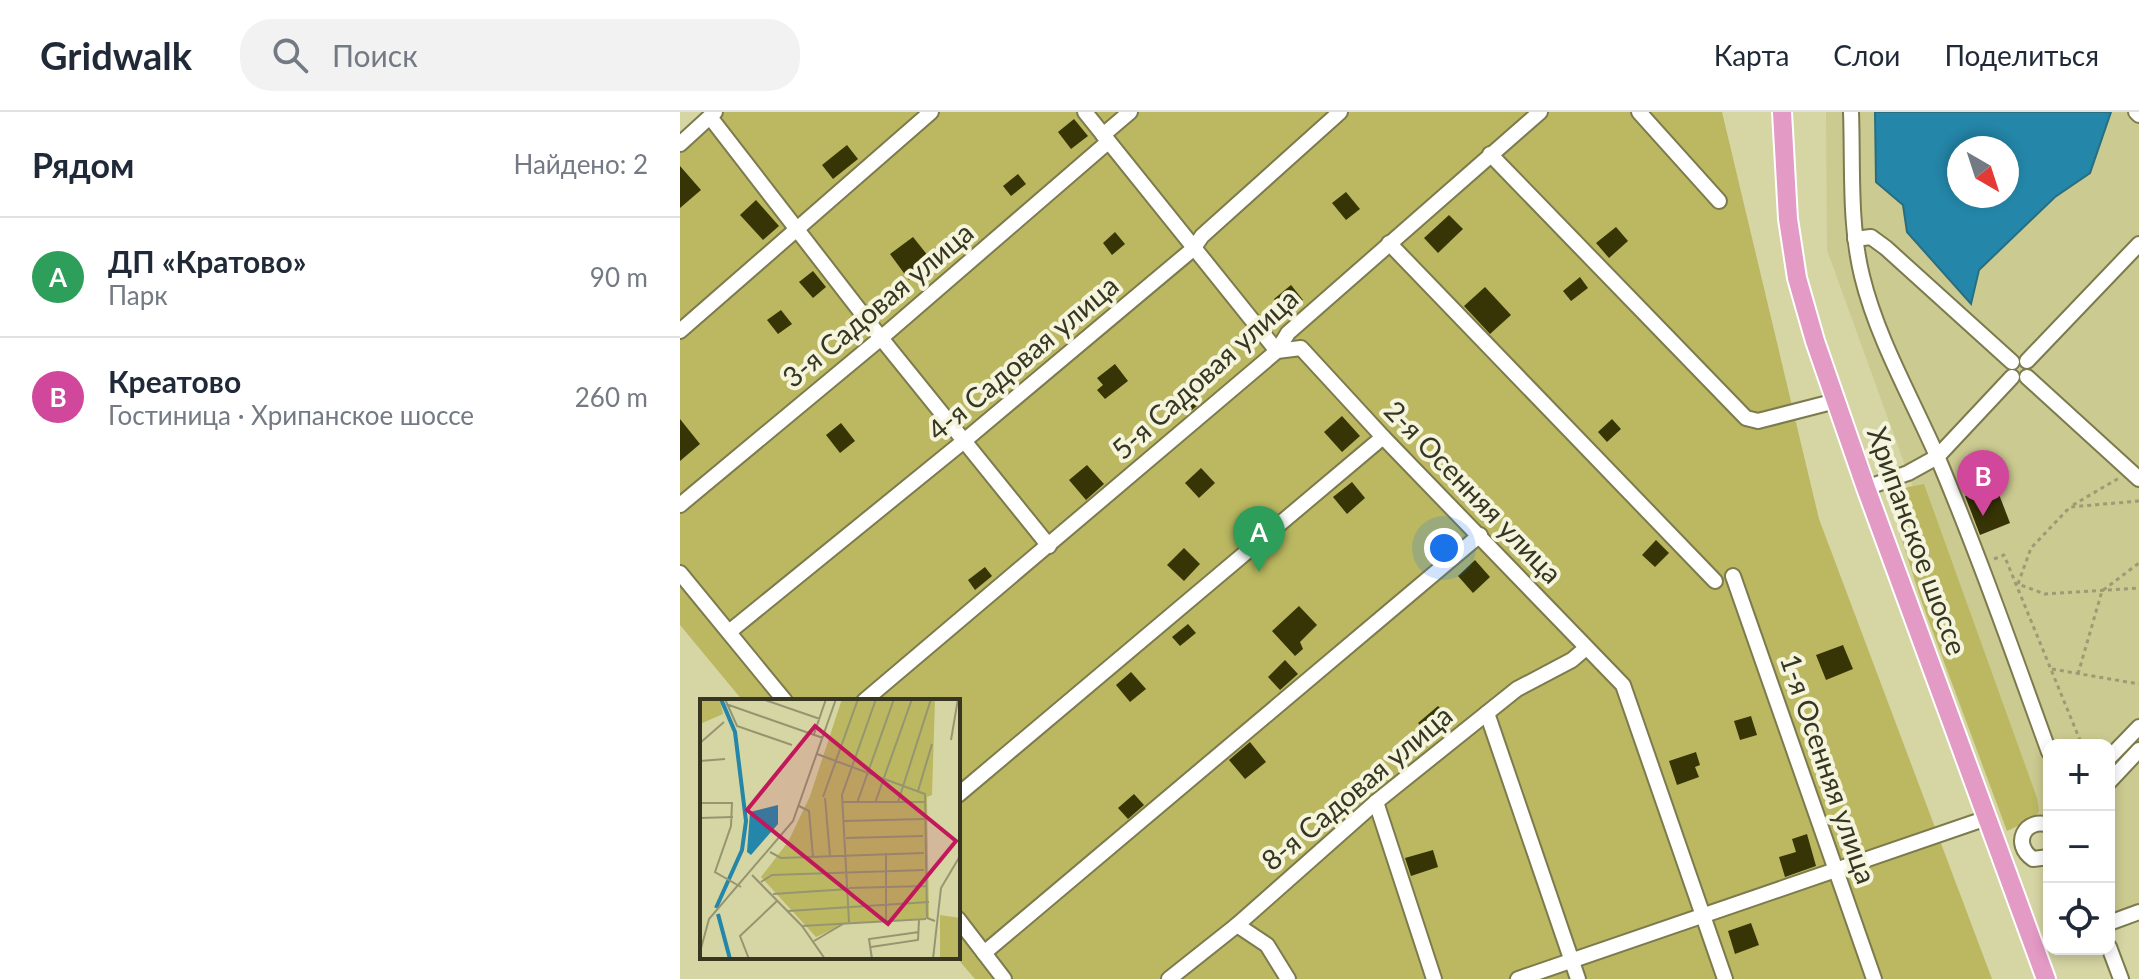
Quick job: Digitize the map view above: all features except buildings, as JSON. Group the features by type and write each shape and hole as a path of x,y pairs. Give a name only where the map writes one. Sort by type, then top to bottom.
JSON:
{"main road":[{"name":"Хрипанское шоссе","path":"1782,112 1788,219 1797,278 1866,488 1987,818 2042,946 2046,979"}],"street":[{"path":"680,331 931,112"},
{"path":"1085,112 1277,351"},
{"name":"3-я Садовая улица","path":"680,505 881,338 1106,139 1130,112"},
{"name":"4-я Садовая улица","path":"729,632 1193,249 1202,236 1340,112"},
{"name":"5-я Садовая улица","path":"866,699 1277,351 1288,333 1540,112"},
{"path":"1639,112 1719,201"},
{"path":"1851,112 1855,239 1862,278 1881,331 1937,457 1979,563 2044,739"},
{"path":"680,144 713,115 796,231 1049,546"},
{"path":"1490,154 1746,418 1758,421 1836,401"},
{"path":"1855,239 1871,237 1886,248 2031,370 1937,457 1908,473 1866,488"},
{"path":"1389,243 1715,581"},
{"path":"2019,361 2139,244"},
{"name":"2-я Осенняя улица","path":"1277,351 1301,348 1623,685 1725,979"},
{"path":"2020,377 2135,475"},
{"path":"960,793 1383,437"},
{"path":"984,953 1480,535"},
{"path":"680,573 783,699"},
{"name":"1-я Осенняя улица","path":"1733,576 1874,979"},
{"name":"8-я Садовая улица","path":"1169,979 1237,925 1376,802 1517,689 1572,660 1586,648"},
{"path":"1487,713 1578,979"},
{"path":"2115,752 2139,727"},
{"path":"2115,776 2139,750"},
{"path":"1376,802 1434,979"},
{"path":"1518,979 1987,818"},
{"path":"2043,824 2035,823 2026,828 2021,838 2022,848 2033,859 2043,858"},
{"path":"2002,858 2022,848"},
{"path":"2115,921 2139,912"},
{"path":"960,922 1004,979"},
{"path":"1237,925 1267,945 1288,979"},
{"path":"2112,955 2121,979"}],"path":[{"path":"2018,584 2031,548 2070,507 2135,475"},
{"path":"2070,507 2139,501"},
{"path":"1979,563 2004,555 2080,739"},
{"path":"2078,674 2102,591 2139,563"},
{"path":"2018,584 2045,594 2139,588"},
{"path":"2052,669 2139,684"}],"shaded area":[{"path":"723,112 1722,112 1819,519 1992,979 975,979 958,959 960,699 741,699 680,625 680,151"},
{"path":"1826,112 2139,112 2139,906 2115,915 2115,739 2043,739 2043,814 2033,819 1827,250"},
{"path":"1924,484 2037,798 2039,811 2033,819 2007,831 1921,600 1889,499 1908,487"}],"water":[{"path":"1875,112 2111,112 2090,173 2055,197 1979,270 1971,304 1907,232 1903,205 1876,182"}],"place":[{"name":"Креатово","path":"1983,516"},
{"name":"ДП «Кратово»","path":"1259,572"}]}
